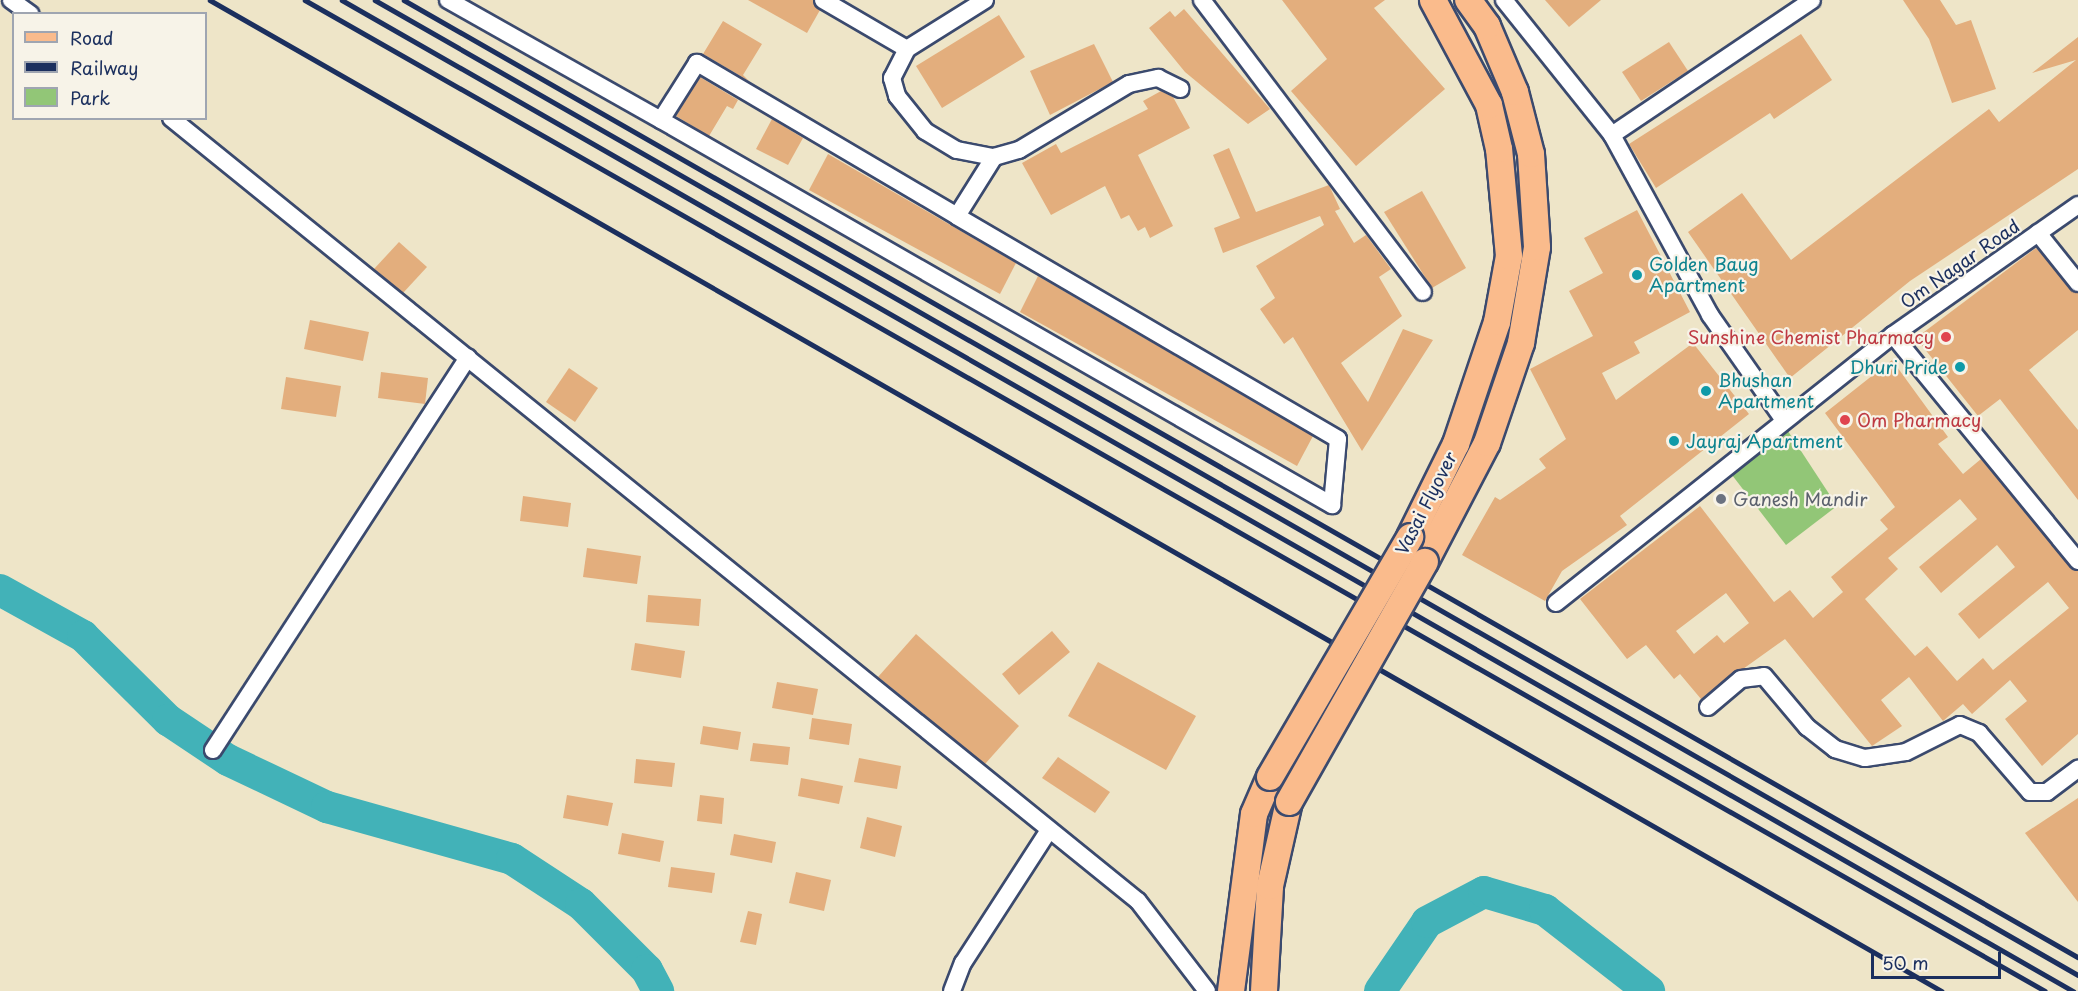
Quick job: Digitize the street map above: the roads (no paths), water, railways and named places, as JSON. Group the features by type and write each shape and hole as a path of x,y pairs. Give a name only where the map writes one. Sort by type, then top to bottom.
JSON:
{"main road":[{"name":"Vasai Flyover","path":"1223,991 1254,814 1410,537 1456,444 1497,322 1509,256 1499,149 1470,62 1433,0"},
{"name":"Vasai Flyover","path":"1264,991 1270,886 1289,802 1486,443 1521,343 1537,247 1531,154 1515,92 1487,26 1468,0"}],"street":[{"path":"11,0 27,12"},
{"path":"448,0 1332,505 1338,439 697,63 661,120"},
{"path":"823,0 907,49"},
{"path":"985,0 907,49 892,78 908,112 941,142 973,156 994,157 1019,150 1129,84 1158,78 1181,88"},
{"path":"1202,0 1423,291"},
{"path":"1504,0 1612,135 1710,315 1783,420"},
{"path":"1612,135 1812,0"},
{"path":"173,120 1138,901 1223,991"},
{"path":"957,216 994,157"},
{"name":"Om Nagar Road","path":"1556,603 1893,334 2078,205"},
{"path":"2038,233 2078,283"},
{"path":"1893,334 2078,561"},
{"path":"213,750 468,357"},
{"path":"1708,707 1741,679 1764,676 1807,727 1835,749 1865,758 1906,752 1960,725 1979,733 2030,792 2047,792 2078,769"},
{"path":"952,991 963,963 1049,830"}],"waterway":[{"path":"0,590 83,636 168,720 228,760 327,807 512,859 581,904 647,970 658,991"},
{"path":"1380,991 1427,922 1484,892 1545,910 1649,991"}],"railway":[{"path":"210,0 1942,991"},
{"path":"305,0 2045,991"},
{"path":"342,0 2073,991"},
{"path":"375,0 2078,975"},
{"path":"404,0 2078,957"}],"place":[{"name":"Golden Baug Apartment","path":"1637,275"},
{"name":"Sunshine Chemist Pharmacy","path":"1946,337"},
{"name":"Dhuri Pride","path":"1960,367"},
{"name":"Bhushan Apartment","path":"1706,391"},
{"name":"Om Pharmacy","path":"1845,420"},
{"name":"Jayraj Apartment","path":"1674,441"},
{"name":"Ganesh Mandir","path":"1721,499"}]}
